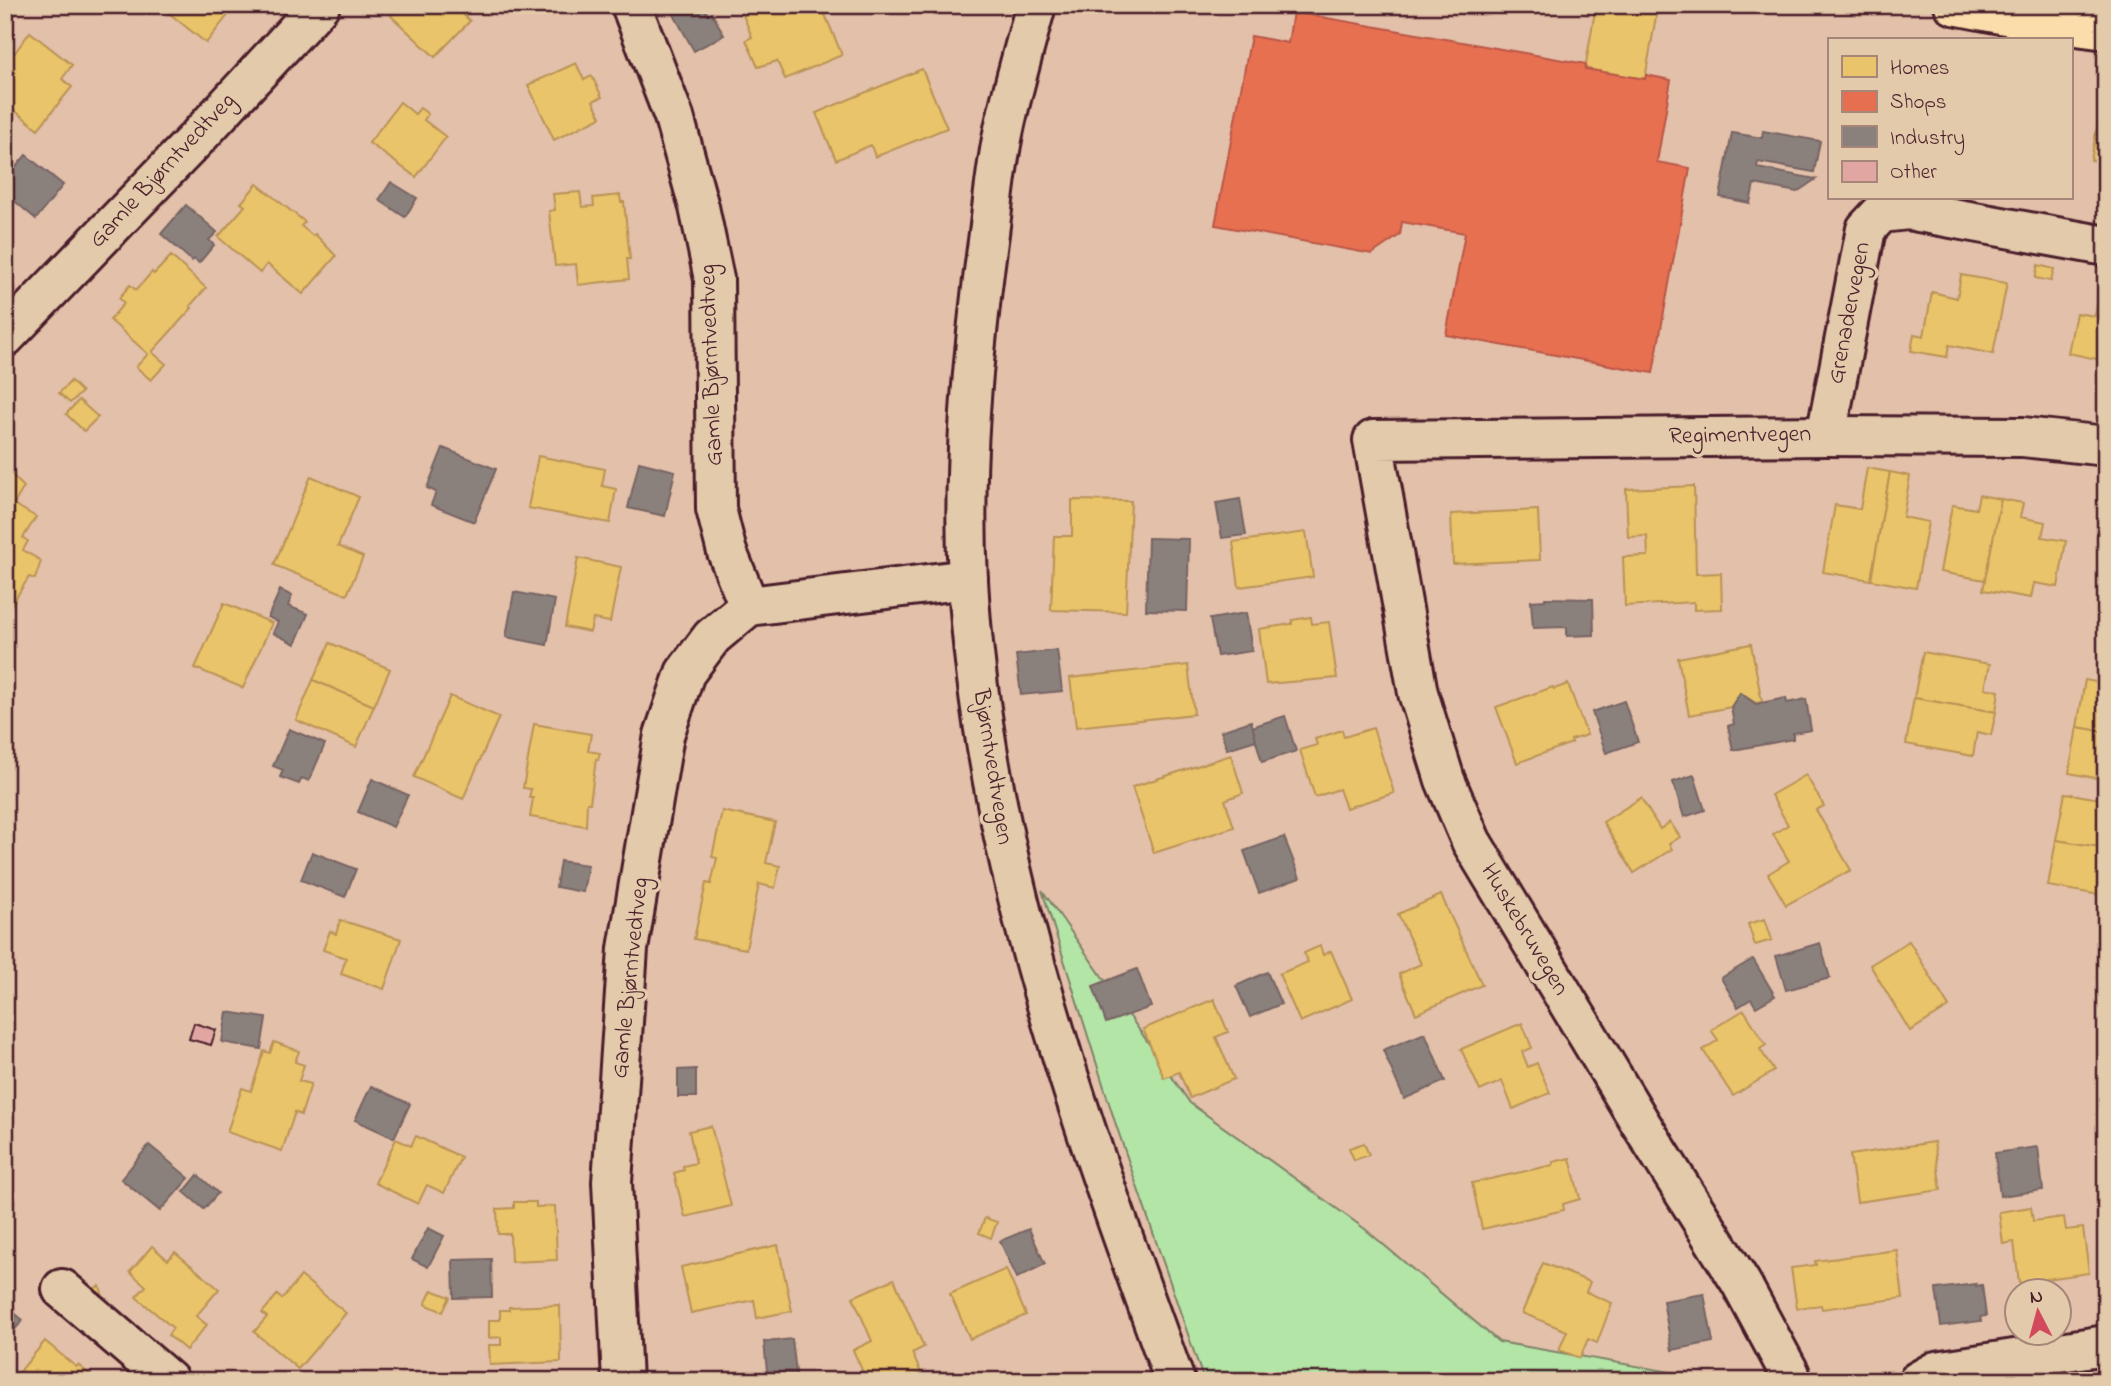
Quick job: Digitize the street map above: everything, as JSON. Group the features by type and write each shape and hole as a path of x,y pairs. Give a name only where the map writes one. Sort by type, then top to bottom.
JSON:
{"highway":[{"path":"1954,5 2032,20 2106,30"}],"street":[{"name":"Gamle Bjørntvedtveg","path":"5,337 198,137 320,5"},
{"name":"Gamle Bjørntvedtveg","path":"621,1381 612,1182 631,935 664,735 685,673 712,636 749,606 727,552 716,509 714,279 699,207 674,117 631,5"},
{"name":"Bjørntvedtvegen","path":"1011,5 1004,130 978,317 968,474 968,579 976,672 1008,862 1031,954 1102,1182 1175,1381"},
{"name":"Bjørntvedtvegen","path":"1004,130 1036,5"},
{"name":"Grenadervegen","path":"1826,436 1866,229 1881,213 1908,210 2106,246"},
{"name":"Regimentvegen","path":"1373,440 2023,437 2106,446"},
{"name":"Huskebruvegen","path":"1373,440 1418,693 1445,780 1471,841 1641,1124 1741,1283 1790,1374"},
{"path":"749,606 968,579"},
{"path":"62,1289 169,1381"},
{"path":"1918,1381 1936,1370 2106,1345"}],"green space":[{"path":"1042,890 1190,1103 1365,1229 1499,1342 1676,1373 1652,1381 1204,1381 1115,1122"}],"building: Homes":[{"path":"159,5 236,5 206,43"},
{"path":"401,5 453,5 470,21 435,57 391,16"},
{"path":"766,5 821,5 842,55 785,79 777,61 758,67 746,40 752,37 743,15"},
{"path":"1596,5 1658,5 1645,79 1585,69"},
{"path":"30,32 72,65 62,79 72,87 38,129 5,103 5,66"},
{"path":"576,63 584,80 592,76 602,97 593,101 601,117 554,140 528,85"},
{"path":"922,69 947,128 875,157 871,145 836,160 816,113"},
{"path":"400,102 415,114 420,108 428,114 424,120 446,137 416,177 369,143"},
{"path":"2100,111 2106,112 2106,163 2091,160"},
{"path":"257,184 305,222 301,226 313,236 315,234 336,256 303,294 267,264 260,273 218,237 245,206 241,203"},
{"path":"580,192 582,207 594,206 593,198 620,195 621,202 624,202 630,259 627,259 629,279 578,285 576,264 555,266 549,211 555,210 553,194"},
{"path":"171,256 206,288 190,306 192,308 152,352 166,364 151,380 136,367 148,354 110,320 124,303 119,298 130,285 136,290"},
{"path":"2038,265 2054,269 2051,281 2035,278"},
{"path":"1961,275 2007,283 1993,354 1949,345 1947,357 1911,351 1914,334 1924,336 1932,292 1957,298"},
{"path":"2100,286 2106,287 2106,361 2068,353 2076,313 2095,316"},
{"path":"71,381 82,392 70,403 59,393"},
{"path":"79,400 98,417 84,431 66,414"},
{"path":"538,456 605,469 602,486 616,489 610,523 528,508"},
{"path":"1867,468 1890,472 1871,580 1823,572 1835,505 1860,509"},
{"path":"1890,472 1910,476 1903,517 1928,522 1916,588 1871,580"},
{"path":"11,474 24,487 14,504 36,517 23,538 28,541 23,550 41,561 35,579 29,577 5,615 5,479"},
{"path":"311,476 359,497 338,546 363,557 347,595 274,565"},
{"path":"1694,486 1696,574 1721,573 1722,609 1694,610 1694,602 1625,606 1623,557 1648,556 1647,536 1628,537 1626,489"},
{"path":"1979,495 2001,499 1985,580 1940,572 1952,505 1976,509"},
{"path":"2001,499 2023,503 2020,517 2045,522 2042,537 2066,541 2058,587 2034,583 2031,598 1983,590"},
{"path":"1072,500 1131,501 1126,612 1051,610 1054,536 1072,536"},
{"path":"1538,510 1540,560 1453,564 1451,514"},
{"path":"1306,532 1313,577 1239,587 1233,542"},
{"path":"578,558 621,567 610,622 593,619 590,632 565,627"},
{"path":"224,603 272,623 243,688 195,668"},
{"path":"5,615 12,619 5,629"},
{"path":"1311,617 1312,624 1329,622 1337,678 1266,684 1259,629 1292,624 1292,620"},
{"path":"330,643 390,669 374,706 313,680"},
{"path":"1751,644 1762,702 1756,703 1740,693 1731,707 1689,715 1678,658"},
{"path":"1923,652 1990,664 1985,688 1999,691 1996,712 1914,698"},
{"path":"1188,665 1194,714 1076,727 1070,678"},
{"path":"313,680 374,706 356,747 296,720"},
{"path":"2085,680 2106,684 2106,732 2077,727"},
{"path":"1568,684 1587,735 1517,763 1496,707"},
{"path":"450,696 499,717 463,799 414,777"},
{"path":"1914,698 1996,712 1991,735 1977,732 1973,756 1906,744"},
{"path":"534,724 591,734 588,751 600,753 598,760 596,759 590,803 587,803 586,826 530,817 533,798 529,798 531,789 523,788"},
{"path":"2077,727 2106,732 2106,780 2069,773"},
{"path":"1373,728 1394,793 1346,808 1339,789 1315,797 1300,750 1317,745 1315,739 1342,730 1344,737"},
{"path":"1231,755 1243,793 1225,800 1234,827 1154,853 1132,787"},
{"path":"1806,775 1824,806 1816,810 1851,870 1786,905 1768,874 1789,861 1773,834 1788,825 1771,795"},
{"path":"2065,793 2106,800 2106,848 2056,840"},
{"path":"1641,798 1660,829 1670,822 1680,837 1669,844 1672,849 1634,873 1603,822"},
{"path":"722,811 775,822 766,863 780,866 775,888 759,884 746,949 694,939 706,883 711,884 717,858 712,857"},
{"path":"2056,840 2106,848 2106,896 2048,886"},
{"path":"1441,895 1482,985 1416,1014 1399,974 1421,964 1398,914"},
{"path":"1765,919 1772,940 1755,945 1748,924"},
{"path":"340,920 401,939 384,989 341,974 346,958 323,950 330,931 336,934"},
{"path":"1909,941 1949,1007 1910,1031 1870,965"},
{"path":"1320,946 1323,955 1331,951 1352,999 1300,1022 1279,974 1308,962 1304,953"},
{"path":"1214,999 1228,1032 1216,1037 1234,1079 1190,1098 1179,1072 1164,1078 1143,1029"},
{"path":"1744,1010 1766,1045 1760,1049 1774,1071 1733,1096 1703,1050 1718,1040 1711,1030"},
{"path":"1522,1023 1532,1048 1522,1052 1528,1067 1537,1063 1550,1093 1513,1109 1502,1081 1480,1091 1461,1049"},
{"path":"274,1042 299,1051 295,1062 304,1065 299,1081 311,1084 301,1115 295,1112 282,1151 227,1132 242,1088 251,1091 264,1051 270,1053"},
{"path":"711,1126 731,1206 685,1217 674,1173 684,1170 683,1166 696,1163 689,1131"},
{"path":"416,1136 461,1157 444,1193 427,1185 418,1204 375,1183 396,1139 411,1146"},
{"path":"1934,1142 1941,1190 1857,1202 1850,1155"},
{"path":"1364,1143 1369,1155 1354,1160 1349,1148"},
{"path":"1570,1158 1580,1199 1563,1204 1564,1210 1482,1229 1472,1183 1553,1165 1553,1162"},
{"path":"514,1202 536,1202 536,1207 555,1206 557,1260 511,1262 510,1234 498,1234 497,1209 514,1208"},
{"path":"2031,1207 2033,1221 2064,1217 2066,1230 2083,1228 2089,1273 2054,1278 2018,1278 2014,1242 2003,1244 1999,1212"},
{"path":"985,1218 997,1222 991,1238 979,1233"},
{"path":"778,1245 792,1311 757,1318 754,1300 691,1313 681,1267"},
{"path":"152,1246 168,1260 175,1252 219,1289 196,1316 207,1325 186,1350 168,1335 173,1328 136,1297 146,1286 130,1272"},
{"path":"1897,1250 1903,1298 1822,1309 1821,1305 1797,1308 1791,1268 1816,1265 1815,1261"},
{"path":"1543,1263 1590,1282 1586,1292 1612,1303 1597,1343 1588,1339 1580,1358 1559,1350 1567,1331 1522,1313"},
{"path":"1006,1269 1026,1315 970,1339 950,1294"},
{"path":"301,1276 346,1313 298,1369 254,1332 267,1317 262,1313 277,1295 282,1299"},
{"path":"894,1279 924,1347 912,1353 921,1373 903,1381 867,1381 853,1350 872,1341 853,1297"},
{"path":"100,1286 104,1301 96,1302 92,1289"},
{"path":"432,1290 450,1297 443,1312 425,1304"},
{"path":"560,1305 561,1362 490,1365 489,1345 501,1345 501,1337 489,1338 489,1320 500,1320 500,1310 509,1310 509,1307"},
{"path":"45,1341 76,1367 78,1365 98,1381 12,1381"}],"building: Shops":[{"path":"1293,12 1586,64 1585,69 1645,79 1646,75 1671,80 1657,162 1690,168 1653,373 1446,335 1465,233 1402,222 1400,235 1372,254 1215,225 1251,36 1288,43"}],"building: Industry":[{"path":"682,5 703,5 708,15 712,13 724,35 694,51 672,11"},
{"path":"1763,131 1820,141 1814,172 1758,162 1757,168 1816,179 1797,192 1754,184 1750,203 1720,197 1732,133 1762,138"},
{"path":"26,155 63,185 36,219 5,193 5,180"},
{"path":"391,182 417,198 405,217 379,200"},
{"path":"186,205 217,232 209,240 214,245 199,263 194,259 192,261 161,234"},
{"path":"443,448 496,469 474,522 431,505 436,492 427,488"},
{"path":"639,462 675,471 665,516 628,508"},
{"path":"1240,499 1246,535 1222,538 1216,503"},
{"path":"1148,538 1189,539 1187,611 1146,610"},
{"path":"280,590 292,596 288,606 308,614 295,644 273,633 278,622 268,617"},
{"path":"514,592 555,600 547,645 506,637"},
{"path":"1545,598 1593,599 1594,635 1567,636 1567,627 1533,628 1531,601"},
{"path":"1246,613 1252,651 1217,656 1210,619"},
{"path":"1057,650 1062,691 1021,695 1016,655"},
{"path":"1740,693 1756,704 1786,698 1787,703 1806,699 1811,730 1793,733 1793,739 1733,750 1728,726 1734,724 1731,707"},
{"path":"1624,701 1638,742 1606,753 1592,712"},
{"path":"1285,716 1296,751 1262,762 1252,727"},
{"path":"1251,721 1256,740 1227,749 1221,731"},
{"path":"289,729 325,744 309,781 302,778 299,784 280,777 283,770 273,766"},
{"path":"1694,775 1705,810 1684,817 1673,782"},
{"path":"372,779 408,795 393,827 358,812"},
{"path":"1284,837 1300,878 1259,893 1244,851"},
{"path":"312,852 356,869 345,897 301,880"},
{"path":"560,861 588,865 583,892 556,887"},
{"path":"1820,943 1830,978 1786,990 1776,956"},
{"path":"1753,959 1775,996 1756,1007 1751,999 1738,1007 1721,978"},
{"path":"1137,969 1151,1007 1106,1023 1093,986"},
{"path":"1267,972 1281,1004 1250,1017 1236,986"},
{"path":"227,1012 266,1018 261,1049 222,1042"},
{"path":"1425,1033 1445,1081 1404,1099 1383,1050"},
{"path":"696,1069 696,1097 678,1097 678,1070"},
{"path":"371,1086 410,1104 394,1138 355,1120"},
{"path":"149,1145 189,1178 160,1211 121,1179"},
{"path":"2038,1147 2043,1190 2000,1196 1995,1153"},
{"path":"198,1175 218,1193 204,1209 184,1192"},
{"path":"428,1228 444,1236 428,1267 412,1259"},
{"path":"1029,1229 1045,1264 1017,1278 1000,1241"},
{"path":"491,1259 492,1297 454,1298 453,1260"},
{"path":"1982,1285 1986,1316 1980,1317 1981,1321 1941,1326 1936,1289"},
{"path":"1704,1294 1713,1342 1672,1350 1663,1301"},
{"path":"5,1305 23,1320 5,1341"},
{"path":"792,1339 797,1381 768,1381 764,1342"},
{"path":"263,1374 272,1381 257,1381"}],"building: Other":[{"path":"194,1023 216,1030 211,1045 189,1039"}]}
